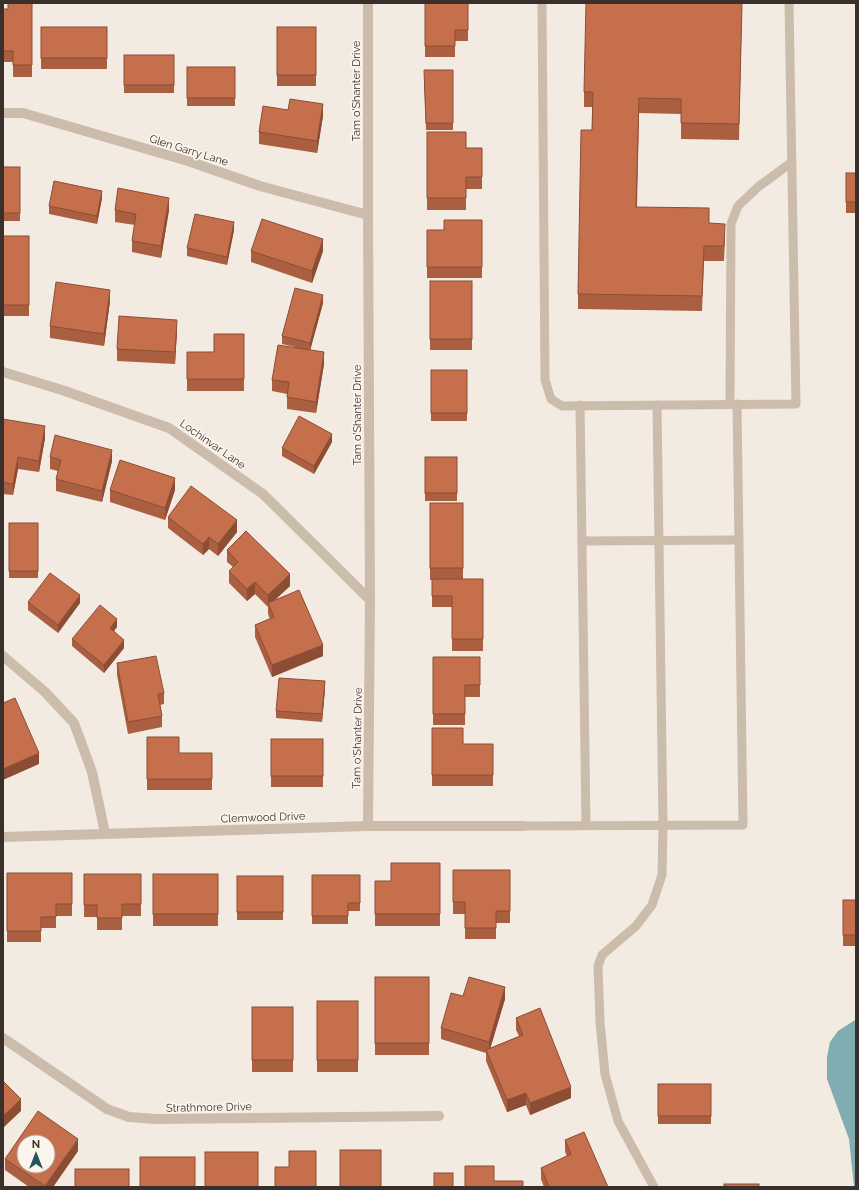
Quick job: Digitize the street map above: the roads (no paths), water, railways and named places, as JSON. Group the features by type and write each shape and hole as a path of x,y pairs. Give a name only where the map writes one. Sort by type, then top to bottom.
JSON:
{"street":[{"name":"Tam o'Shanter Drive","path":"368,3 370,600 368,826"},
{"name":"Glen Garry Lane","path":"3,113 23,113 188,161 260,186 368,215"},
{"name":"Lochinvar Lane","path":"3,372 62,390 169,428 263,494 370,600"},
{"path":"3,656 45,692 74,723 92,772 105,834"},
{"name":"Clemwood Drive","path":"3,837 368,826 524,826"},
{"name":"Strathmore Drive","path":"3,1038 108,1109 129,1117 156,1119 439,1116"}],"lane":[{"path":"542,3 545,380 551,399 562,406 796,404 789,3"},
{"path":"524,826 742,825 739,540 734,404 731,224 738,206 758,187 792,162"},
{"path":"580,405 586,825"},
{"path":"654,1187 618,1121 605,1074 600,1022 598,966 602,955 636,926 652,905 662,875 663,825 657,405"},
{"path":"582,542 739,540"}],"water":[{"path":"855,1020 856,1187 854,1187 849,1139 827,1079 827,1057 830,1042 838,1031"}]}
